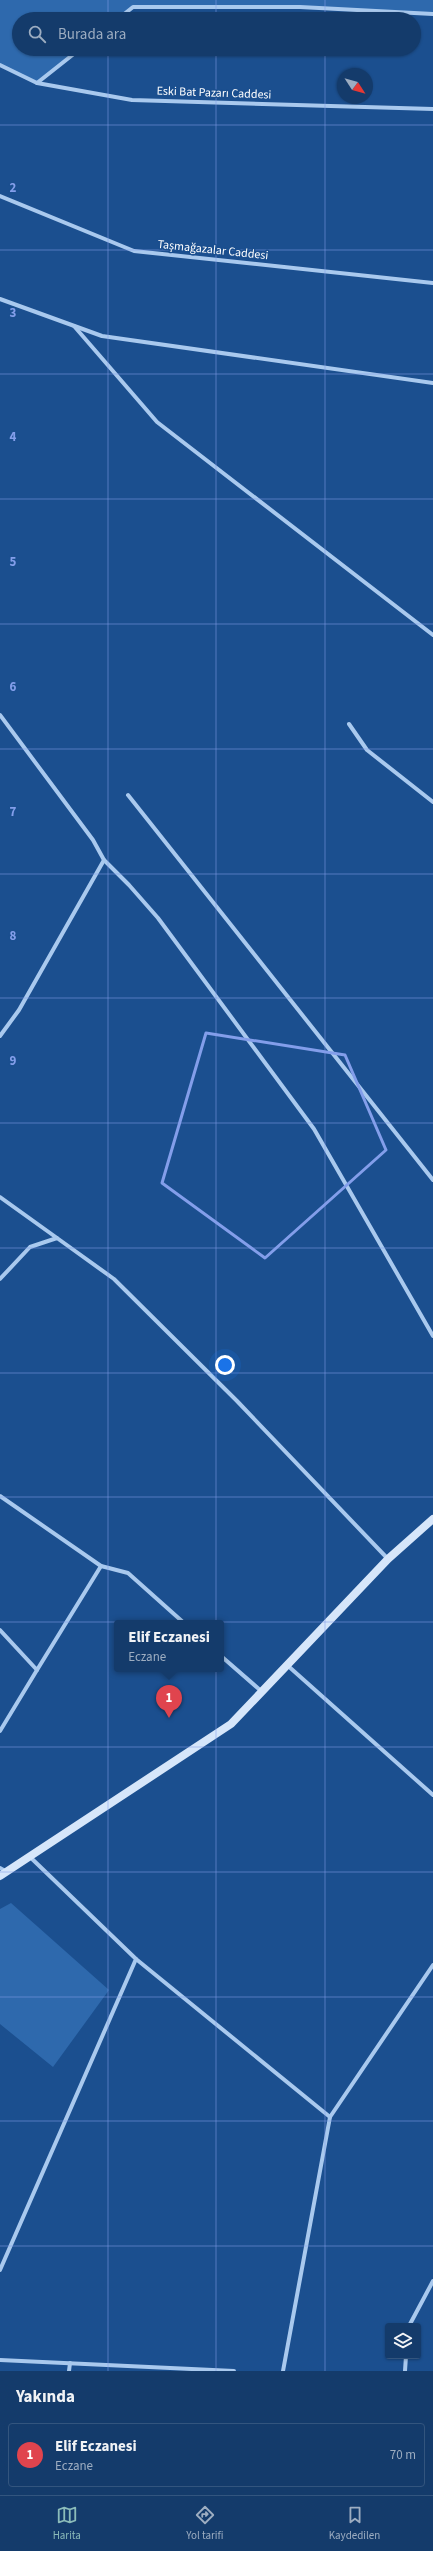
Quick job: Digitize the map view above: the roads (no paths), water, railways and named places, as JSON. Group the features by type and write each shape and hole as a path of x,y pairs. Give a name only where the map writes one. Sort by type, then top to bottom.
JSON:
{"main road":[{"path":"2,1872 231,1724 260,1690 388,1559 433,1519"}],"street":[{"path":"127,12 133,7 300,7 395,12"},
{"path":"421,13 433,14"},
{"path":"36,83 71,56"},
{"name":"Eski Bat Pazarı Caddesi","path":"0,65 36,83 132,100 433,109"},
{"name":"Taşmağazalar Caddesi","path":"0,196 134,251 433,283"},
{"path":"0,299 102,336 433,383"},
{"path":"74,326 157,422 433,635"},
{"path":"0,715 93,840 104,860 129,885 158,918 314,1128 433,1336"},
{"path":"349,724 367,750 433,802"},
{"path":"128,795 433,1180"},
{"path":"0,1036 19,1010 104,860"},
{"path":"0,1197 114,1279 237,1402 388,1559"},
{"path":"0,1278 30,1247 57,1238"},
{"path":"0,1496 102,1566 128,1573 181,1620"},
{"path":"0,1731 102,1566"},
{"path":"0,1630 37,1670"},
{"path":"224,1659 260,1690"},
{"path":"286,1665 433,1795"},
{"path":"28,1856 136,1959 330,2117"},
{"path":"0,2270 136,1959"},
{"path":"283,2371 330,2117 433,1965"},
{"path":"411,2323 433,2281"},
{"path":"405,2371 406,2359"},
{"path":"0,2360 234,2371"},
{"path":"69,2371 70,2363"}],"place":[{"name":"Elif Eczanesi","path":"169,1718"}]}
